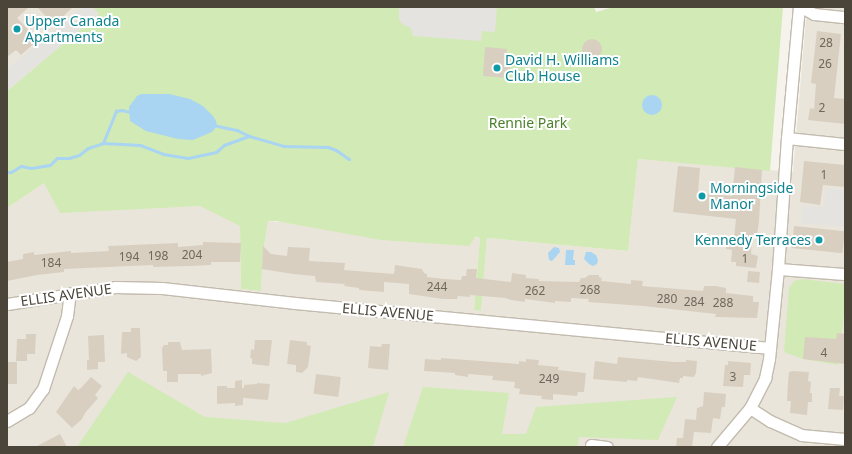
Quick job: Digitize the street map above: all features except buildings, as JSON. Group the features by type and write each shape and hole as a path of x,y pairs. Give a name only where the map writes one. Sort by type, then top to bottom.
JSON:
{"street":[{"path":"717,447 750,408 764,378 770,348 778,269 787,138 800,7 814,14 845,17"},
{"path":"787,138 845,144"},
{"path":"778,269 845,274"},
{"name":"ELLIS AVENUE","path":"7,304 114,288 162,288 303,304 770,348"},
{"path":"7,421 29,408 43,389 68,311 70,294"},
{"path":"750,408 770,421 801,435 845,439"},
{"path":"591,445 607,447"}],"shaded area":[{"path":"7,7 93,7 7,91"},
{"path":"82,7 93,7 99,14 7,91 7,69"},
{"path":"395,7 497,7 495,32 482,31 481,41 413,36 411,28 402,24 399,19 399,8"},
{"path":"807,7 845,7 845,447 7,447 7,208 44,183 200,206 240,209 241,289 261,291 263,253 268,221 480,238 474,310 481,311 487,238 628,251 638,159 793,172"},
{"path":"825,188 845,190 845,227 801,223 802,205 824,207"}],"green space":[{"name":"Rennie Park","path":"93,7 594,7 596,12 614,7 783,7 770,171 638,159 628,251 487,238 481,311 474,310 480,238 475,237 469,246 381,240 276,221 268,221 263,253 261,291 241,289 240,226 200,206 60,213 44,183 7,208 7,91 98,14"},
{"path":"802,279 845,284 845,306 838,365 803,359 784,352 789,288 794,281"},
{"path":"128,372 205,417 285,423 389,392 373,447 77,447"},
{"path":"423,387 509,393 502,434 526,434 536,407 677,397 658,440 579,437 577,447 403,447"}],"water":[{"path":"141,94 169,94 190,99 203,106 213,116 217,126 212,132 193,140 178,139 146,131 130,121 129,107 137,96"},
{"path":"652,95 659,98 662,105 659,112 652,115 645,112 642,105 645,98"},
{"path":"554,247 559,248 560,252 552,261 549,260 548,253"},
{"path":"566,250 574,250 573,260 575,260 575,265 565,265"},
{"path":"586,252 591,252 596,255 598,260 597,264 593,266 584,259"}],"waterway":[{"path":"103,143 116,111 122,110 133,113"},
{"path":"213,125 237,130 249,136 283,146 328,147 336,150 349,159"},
{"path":"7,172 11,172 21,166 31,168 50,165 57,158 69,158 79,155 88,148 103,143 140,145 163,154 188,158 216,152 224,145 249,136"}],"place":[{"name":"Upper Canada Apartments","path":"17,29"},
{"name":"David H. Williams Club House","path":"497,68"},
{"name":"Morningside Manor","path":"702,196"},
{"name":"Kennedy Terraces","path":"819,240"}]}
